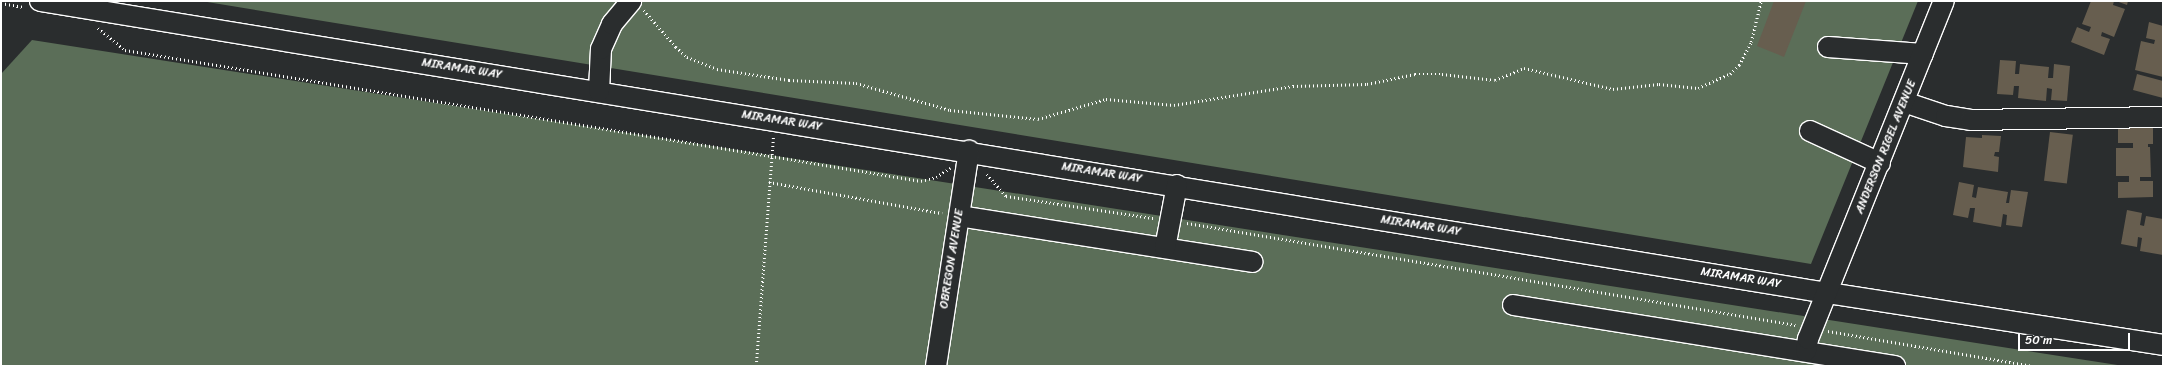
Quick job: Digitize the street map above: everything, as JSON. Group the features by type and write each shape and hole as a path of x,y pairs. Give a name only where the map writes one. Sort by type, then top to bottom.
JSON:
{"street":[{"name":"ANDERSON RIGEL AVENUE","path":"1806,351 1813,328 1944,1"},
{"path":"599,91 600,49 612,24 635,3"},
{"name":"MIRAMAR WAY","path":"36,4 599,91 774,120 968,158 1176,185 1828,293 2163,345"},
{"path":"1828,47 1923,54"},
{"path":"1904,102 1946,116 1971,120 2163,117"},
{"path":"1810,131 1880,163"},
{"name":"OBREGON AVENUE","path":"936,366 968,158"},
{"path":"1165,248 1176,185"},
{"path":"959,216 1252,262"},
{"path":"1513,305 1806,351 1832,361 1895,366"}],"path":[{"path":"635,3 676,47 698,63 717,69 790,80 856,83 950,110 1038,119 1106,99 1174,105 1293,86 1367,84 1415,74 1442,74 1495,80 1524,68 1540,70 1601,88 1636,88 1659,84 1698,88 1730,74 1739,65 1751,42 1761,1"},
{"path":"1,3 36,4"},
{"path":"95,26 125,50 921,181 936,177 968,158 983,169 1006,196 1170,221 2033,366"},
{"path":"756,366 774,120"},
{"path":"769,182 959,216"}],"green space":[{"path":"201,1 1918,1 1811,264"},
{"path":"32,40 2124,366 1,366 1,74"}],"building":[{"path":"1774,1 1806,1 1784,57 1757,46"},
{"path":"2091,1 2114,1 2113,5 2125,9 2114,37 2102,32 2101,36 2110,39 2104,55 2071,42 2077,27 2089,32 2091,27 2082,24"},
{"path":"2116,1 2128,1 2127,5"},
{"path":"2149,22 2163,26 2163,77 2135,70 2141,41 2154,44 2155,40 2146,38"},
{"path":"2000,60 2016,61 2015,74 2019,74 2020,64 2049,67 2048,78 2053,78 2054,64 2070,66 2067,101 2051,100 2052,89 2047,88 2046,101 2018,98 2019,86 2014,86 2013,95 1997,94"},
{"path":"2137,74 2163,81 2163,98 2133,90"},
{"path":"2118,127 2153,127 2153,144 2148,144 2148,147 2150,147 2151,177 2140,177 2140,181 2153,181 2153,197 2118,198 2118,182 2129,182 2129,176 2116,176 2116,148 2133,148 2133,143 2118,143"},
{"path":"2050,132 2073,135 2067,183 2044,181"},
{"path":"1982,135 2001,136 1999,152 1995,152 1994,156 1999,157 1998,172 1963,167 1966,137 1982,138"},
{"path":"1959,182 1974,185 1972,197 1976,198 1978,187 2008,192 2006,203 2009,203 2011,190 2028,192 2022,227 2006,225 2007,215 2003,214 2001,227 1973,222 1975,208 1970,208 1968,218 1953,215"},
{"path":"2127,210 2142,213 2140,225 2144,226 2146,216 2163,219 2163,255 2140,251 2142,238 2138,237 2137,247 2121,244"}]}
